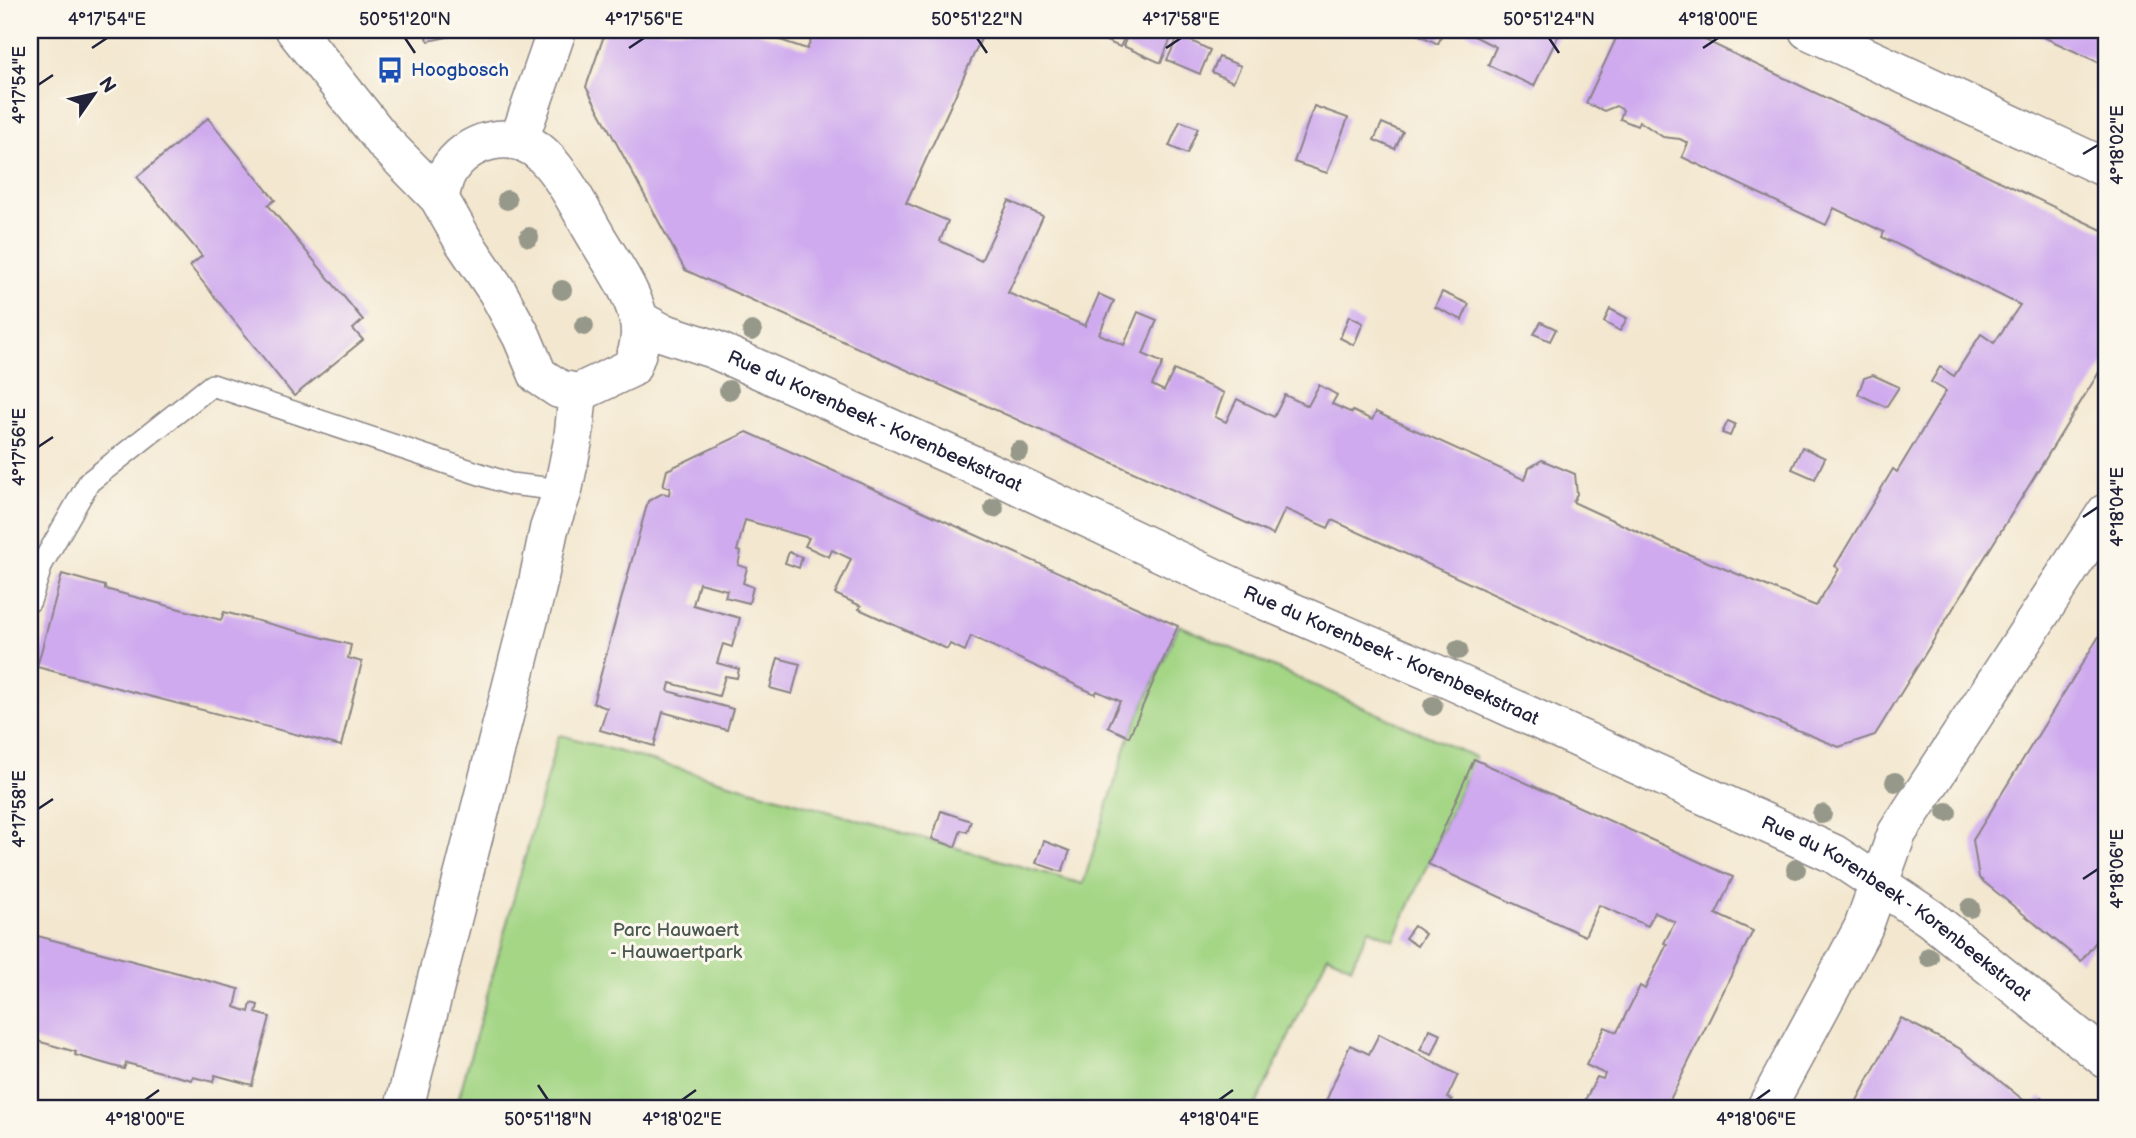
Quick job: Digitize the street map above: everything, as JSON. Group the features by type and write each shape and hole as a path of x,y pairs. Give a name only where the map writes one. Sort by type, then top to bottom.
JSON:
{"street":[{"path":"295,30 385,143 439,198 497,291 522,337 538,376 559,388 578,393 631,368 640,347 639,320 625,285 542,154 519,140 498,139 481,143 462,155 447,173 439,198"},
{"path":"519,140 557,30"},
{"path":"1808,30 2106,169"},
{"name":"Rue du Korenbeek - Korenbeekstraat","path":"639,320 661,332 713,349 1007,480 1236,588 1446,678 1834,855 1930,918 2106,1059"},
{"path":"404,1108 537,587 549,529 563,490 573,441 578,393"},
{"path":"1766,1108 1863,928 1897,834 2106,513"}],"lane":[{"path":"30,601 42,564 89,482 212,385 510,484 563,490"}],"green space":[{"name":"Parc Hauwaert - Hauwaertpark","path":"1179,625 1475,757 1394,940 1369,929 1351,967 1328,955 1256,1105 1246,1108 456,1108 558,737 561,735 1083,884 1129,737"}],"building":[{"path":"421,30 475,30 475,31 429,41"},
{"path":"606,30 750,30 807,49 816,30 985,30 906,203 948,221 940,241 981,261 1009,201 1043,216 1008,293 1085,326 1099,294 1114,301 1099,334 1124,345 1138,312 1157,320 1143,354 1163,363 1152,385 1164,391 1174,370 1224,393 1215,417 1226,422 1237,399 1274,417 1285,395 1308,406 1319,385 1337,395 1332,404 1372,420 1376,412 1525,480 1529,468 1542,460 1575,474 1577,494 1573,502 1671,547 1816,606 1839,569 1835,566 1893,469 1897,472 1946,391 1931,382 1940,367 1954,376 1981,334 1994,343 2020,305 1882,237 1884,232 1834,208 1826,225 1682,157 1688,143 1663,137 1639,121 1637,126 1620,119 1623,110 1616,106 1604,111 1586,103 1620,30 1684,30 2106,232 2106,361 1875,735 1839,747 1721,699 1332,520 1328,528 1285,509 1273,535 685,270 586,87"},
{"path":"1080,30 1128,30 1120,47"},
{"path":"1130,30 1159,30 1172,35 1161,63 1123,46"},
{"path":"1409,30 1444,30 1438,44"},
{"path":"1462,30 1561,30 1534,86 1488,65 1496,47"},
{"path":"2028,30 2106,30 2106,66 2085,56"},
{"path":"1179,35 1210,50 1200,74 1167,60"},
{"path":"1219,57 1241,66 1233,82 1212,72"},
{"path":"1314,106 1348,118 1327,173 1294,162"},
{"path":"208,118 275,200 268,205 363,320 353,329 363,340 294,396 190,266 202,256 137,177"},
{"path":"1180,121 1198,128 1187,154 1169,146"},
{"path":"1382,123 1403,132 1395,149 1374,140"},
{"path":"1442,292 1469,304 1462,320 1435,307"},
{"path":"1610,309 1627,318 1620,331 1604,322"},
{"path":"1349,316 1363,323 1354,345 1340,338"},
{"path":"1541,322 1556,329 1550,341 1534,334"},
{"path":"1873,375 1899,387 1886,407 1858,394 1864,378"},
{"path":"1728,421 1735,424 1730,436 1722,433"},
{"path":"747,432 1178,626 1129,737 1108,727 1120,701 1097,691 1095,694 971,636 965,651 950,644 947,649 859,609 861,606 835,594 851,559 832,550 829,557 805,546 809,538 745,520 737,551 741,552 738,565 747,568 743,583 753,587 749,603 725,597 727,590 699,583 693,605 740,618 732,647 723,644 717,663 739,669 737,678 725,676 719,696 670,683 668,691 733,709 727,730 663,712 654,746 600,730 607,708 593,703 648,501 663,493 669,495 670,488 663,486 667,470"},
{"path":"1802,447 1825,458 1815,479 1792,469"},
{"path":"789,552 802,557 799,568 785,563"},
{"path":"62,574 105,586 105,589 221,620 224,612 351,645 348,658 362,662 341,746 37,667"},
{"path":"2106,625 2106,929 2081,961 1979,878 1973,840"},
{"path":"778,658 800,664 792,694 770,688"},
{"path":"1474,759 1733,877 1716,914 1753,931 1666,1108 1581,1108 1597,1077 1603,1079 1605,1074 1586,1065 1605,1027 1617,1032 1640,986 1645,989 1675,922 1654,912 1648,926 1599,905 1585,936 1428,864"},
{"path":"941,811 971,821 967,832 961,830 955,847 932,839"},
{"path":"1044,841 1070,851 1062,872 1036,863"},
{"path":"1414,926 1425,934 1417,946 1405,938"},
{"path":"30,934 239,989 235,1007 249,1012 251,1003 258,1005 256,1013 270,1017 252,1085 215,1075 213,1082 193,1077 192,1080 126,1063 124,1069 30,1039"},
{"path":"1901,1018 1959,1048 2032,1107 2041,1097 2055,1108 1853,1108"},
{"path":"1430,1029 1441,1034 1432,1055 1420,1050"},
{"path":"1379,1034 1458,1075 1447,1098 1452,1100 1449,1108 1323,1108 1350,1045 1369,1054"}],"place":[{"name":"Hoogbosch","path":"390,70"}]}
